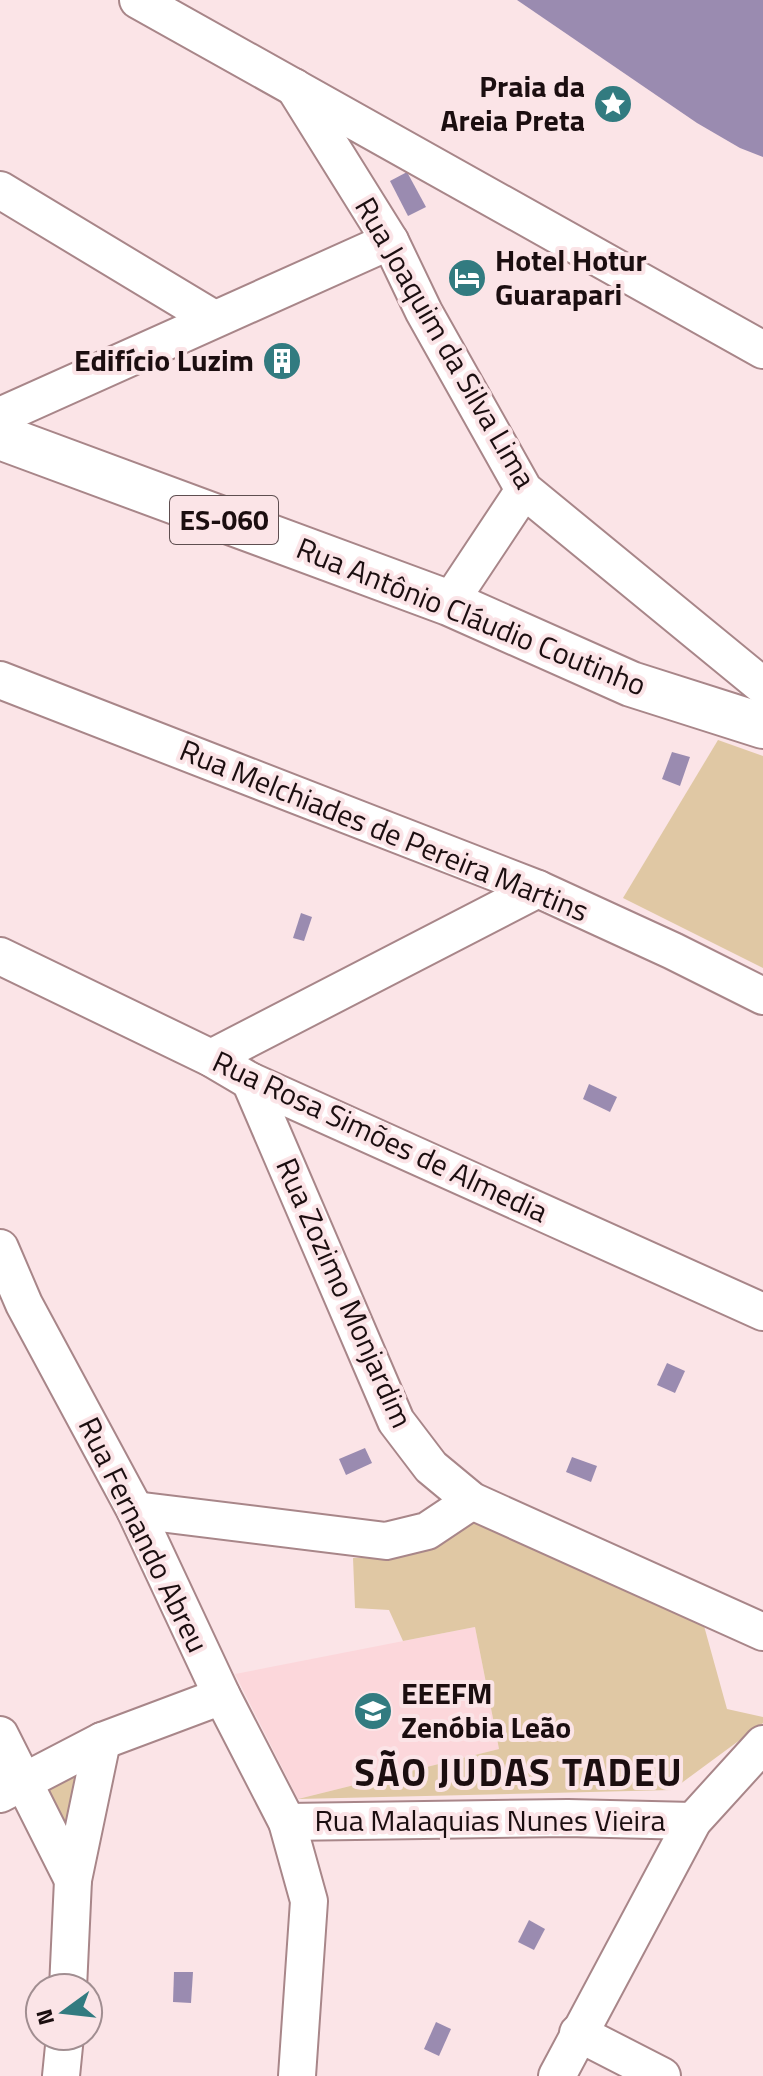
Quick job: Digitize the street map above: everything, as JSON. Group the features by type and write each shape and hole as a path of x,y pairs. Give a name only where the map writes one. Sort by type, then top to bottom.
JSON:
{"main road":[{"name":"Rua Antônio Cláudio Coutinho","path":"0,437 449,603 631,684 763,726"}],"street":[{"name":"Rua Joaquim da Silva Lima","path":"138,0 294,87 390,241 424,312 524,490 763,686"},
{"path":"294,87 763,350"},
{"path":"0,190 214,319"},
{"path":"0,416 390,241"},
{"path":"449,603 524,490"},
{"name":"Rua Melchiades de Pereira Martins","path":"0,680 538,889 763,996"},
{"path":"211,1058 538,889"},
{"name":"Rua Rosa Simões de Almedia","path":"0,956 211,1058 250,1081 763,1312"},
{"name":"Rua Zozimo Monjardim","path":"250,1081 396,1421 431,1467 472,1501 763,1632"},
{"name":"Rua Fernando Abreu","path":"0,1248 12,1310 135,1510 222,1696 287,1822 309,1901 297,2076"},
{"path":"135,1510 386,1541 427,1531 472,1501"},
{"path":"12,1788 102,1741 222,1696"},
{"path":"0,1735 12,1788 73,1880"},
{"path":"69,1972 73,1880 102,1741"},
{"path":"557,2076 693,1821 763,1744"},
{"name":"Rua Malaquias Nunes Vieira","path":"287,1822 568,1818 693,1821"},
{"path":"578,2033 662,2076"},
{"path":"61,2076 63,2052"}],"shaded area":[{"path":"517,0 763,0 763,157 740,148 697,123"},
{"path":"407,172 426,207 408,216 390,181"},
{"path":"718,740 763,756 763,968 623,898"},
{"path":"672,752 690,757 680,786 662,779"},
{"path":"301,913 312,917 304,941 293,938"},
{"path":"589,1084 617,1097 610,1112 583,1099"},
{"path":"667,1363 685,1371 675,1393 657,1385"},
{"path":"365,1448 372,1463 346,1475 339,1459"},
{"path":"572,1457 597,1466 591,1482 566,1472"},
{"path":"471,1517 701,1615 727,1709 763,1717 763,1723 672,1790 298,1799 499,1749 475,1627 403,1641 389,1610 355,1608 353,1558 378,1557"},
{"name":"EEEFM Zenóbia Leão","path":"475,1627 499,1749 298,1799 235,1674"},
{"path":"82,1763 70,1842 42,1787"},
{"path":"529,1920 545,1929 534,1950 518,1942"},
{"path":"174,1972 193,1972 191,2003 173,2002"},
{"path":"436,2022 451,2029 439,2056 424,2049"}],"place":[{"name":"Praia da Areia Preta","path":"613,104"},
{"name":"Hotel Hotur Guarapari","path":"467,278"},
{"name":"Edifício Luzim","path":"282,361"},
{"name":"EEEFM Zenóbia Leão","path":"373,1711"}],"district":[{"name":"SÃO JUDAS TADEU","path":"519,1773"}]}
